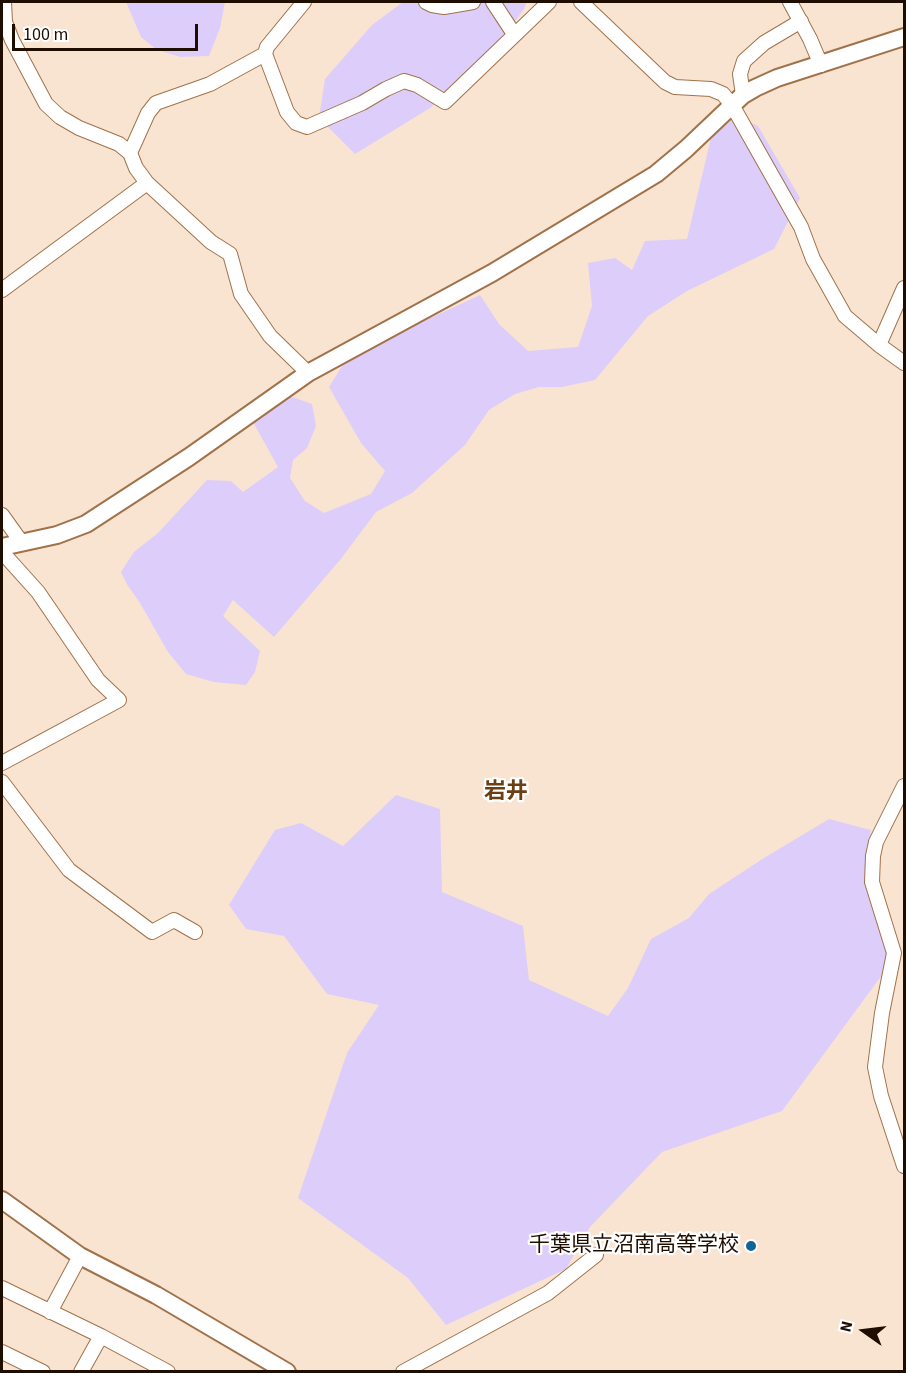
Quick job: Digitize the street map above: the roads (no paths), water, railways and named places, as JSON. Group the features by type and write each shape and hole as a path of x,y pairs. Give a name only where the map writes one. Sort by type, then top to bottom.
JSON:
{"street":[{"path":"4,2 7,43 46,104 60,117 79,128 119,144 130,153 136,168 147,183 211,242 231,254 240,294 270,336 308,373"},
{"path":"304,2 267,47 265,54 287,112 296,123 307,127 362,103 404,81 417,85 444,102 549,2"},
{"path":"426,2 444,7 473,2"},
{"path":"493,2 514,34"},
{"path":"581,2 665,82 675,87 711,89 737,100"},
{"path":"790,2 821,65"},
{"path":"801,21 764,43 744,61 737,100 801,227 813,259 845,316 904,363"},
{"path":"2,547 57,536 86,524 189,457 308,373 492,273 656,174 686,150 737,100 777,78 904,37"},
{"path":"130,153 148,113 156,103 210,84 265,54"},
{"path":"2,290 147,183"},
{"path":"879,345 904,288"},
{"path":"2,516 22,543"},
{"path":"2,552 38,592 98,680 119,700 2,763"},
{"path":"2,782 69,870 152,932 174,920 195,932"},
{"path":"904,786 876,842 872,882 894,953 882,1013 875,1066 881,1096 904,1167"},
{"path":"2,1200 80,1256 156,1295 286,1371"},
{"path":"404,1371 548,1293 596,1255"},
{"path":"50,1312 80,1256"},
{"path":"2,1288 101,1336 161,1370"},
{"path":"81,1371 101,1336"},
{"path":"2,1352 43,1371"}],"place":[{"name":"千葉県立沼南高等学校","path":"751,1246"}],"district":[{"name":"岩井","path":"506,793"}]}
